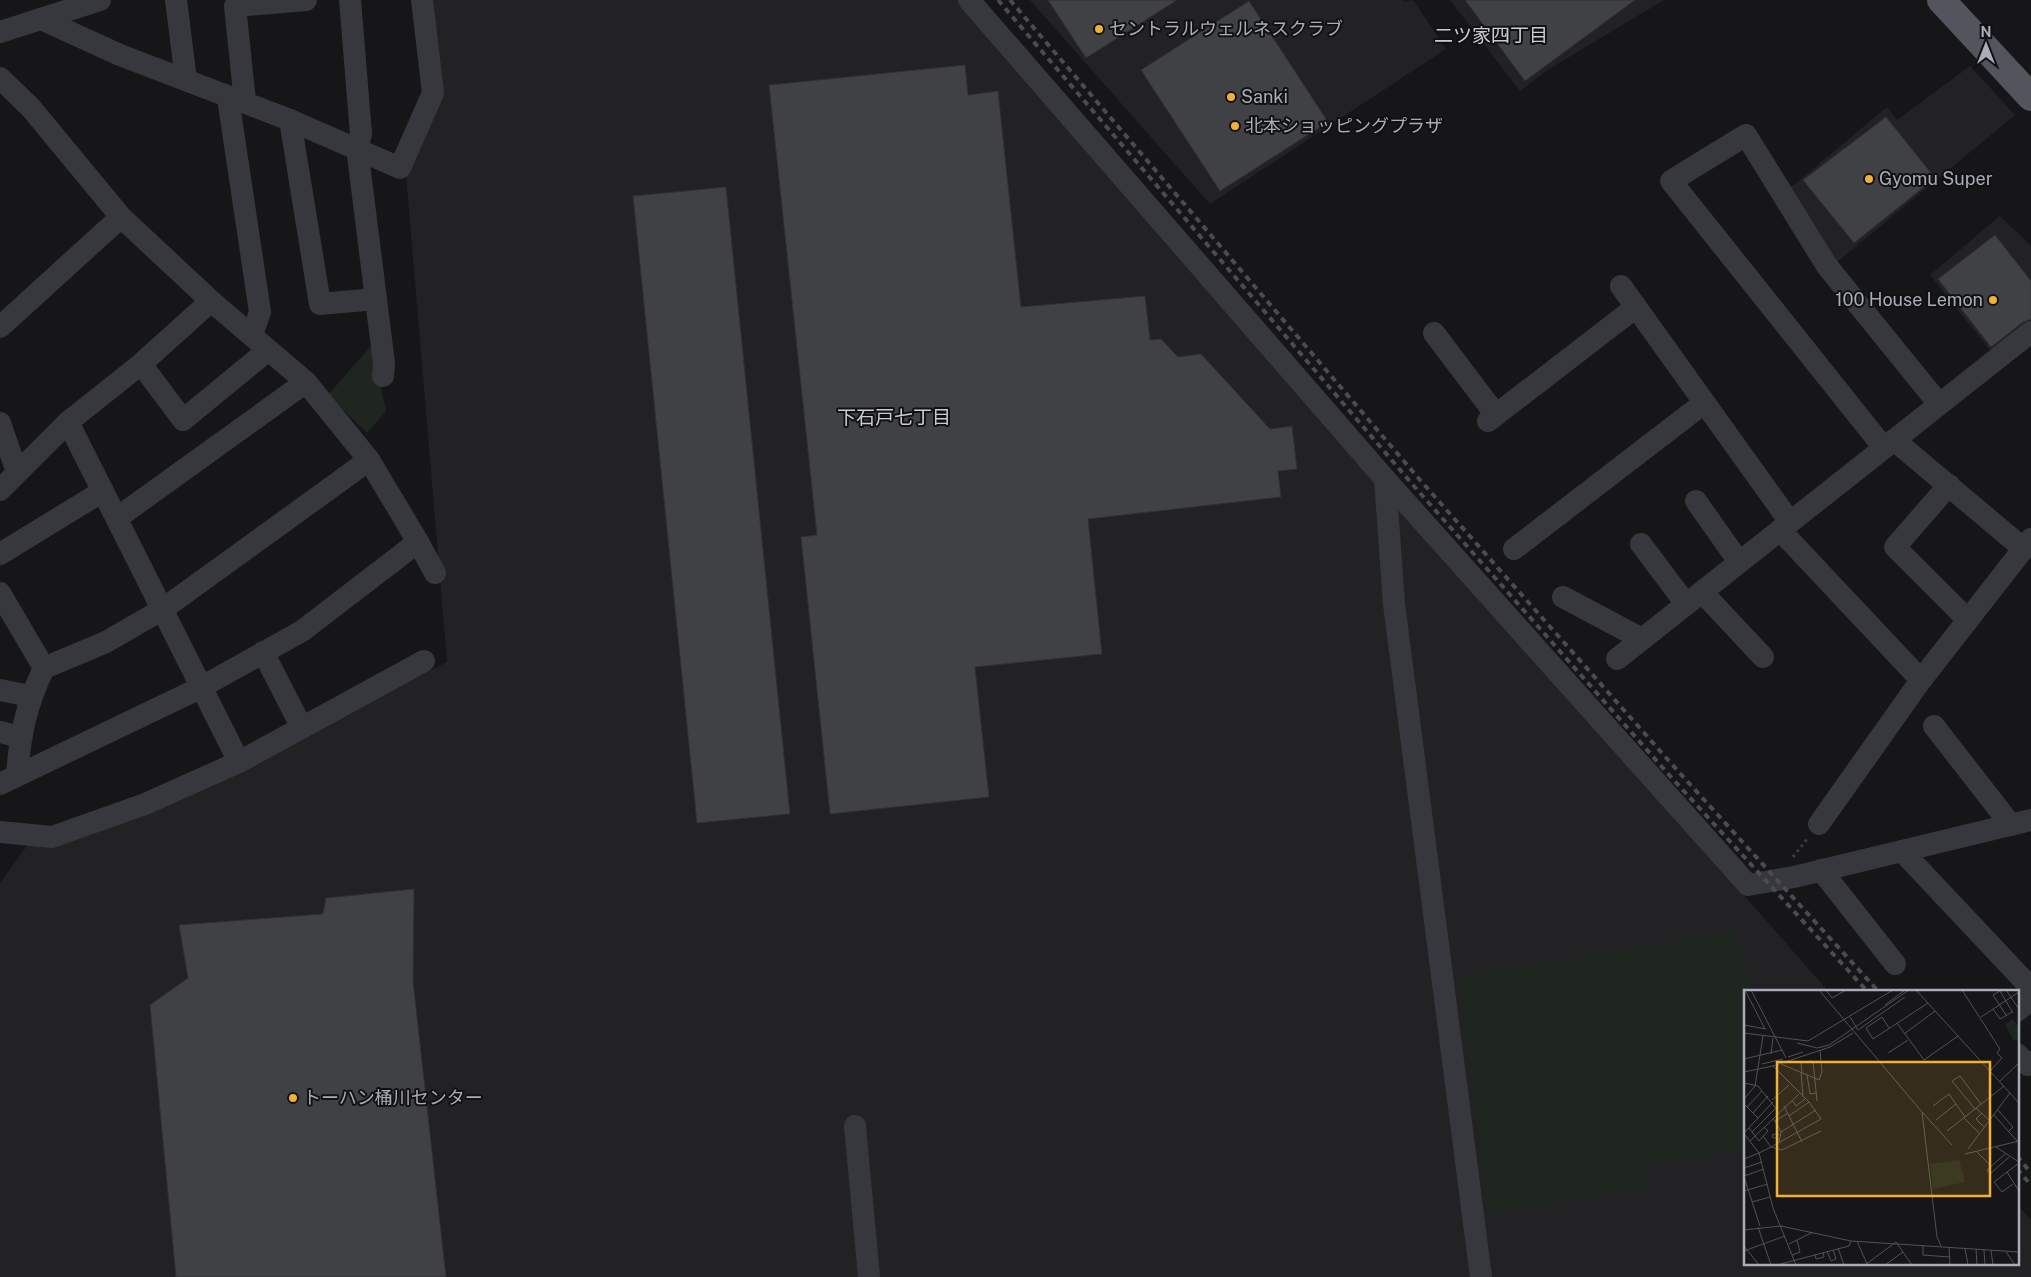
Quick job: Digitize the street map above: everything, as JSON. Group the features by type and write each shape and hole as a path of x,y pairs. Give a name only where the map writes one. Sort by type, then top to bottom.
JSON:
{"main road":[{"path":"1941,0 2028,89"}],"street":[{"path":"0,32 100,0"},
{"path":"176,0 186,80"},
{"path":"141,364 183,420 260,343 260,312 236,100 235,6 306,0"},
{"path":"350,0 361,134 357,148 384,363 382,376"},
{"path":"41,19 120,55 290,120 400,168 432,93 422,0"},
{"path":"969,0 1385,478 1748,886 1794,877 2021,823 1934,726"},
{"path":"0,78 31,108 120,217 211,302 306,382 369,460 435,573"},
{"path":"290,120 320,304 376,299"},
{"path":"1819,824 1921,680 2027,544 1889,444 1671,181 1746,135 1827,266 1939,404"},
{"path":"0,327 120,217"},
{"path":"1621,286 1704,403 1785,526 1921,680"},
{"path":"0,490 68,422 141,364 211,302"},
{"path":"1434,333 1492,418 1636,307"},
{"path":"1617,659 1939,404 2029,337"},
{"path":"117,518 306,382"},
{"path":"1514,549 1704,403"},
{"path":"68,422 163,609 200,688 239,762"},
{"path":"1,427 16,472"},
{"path":"369,460 163,609 106,642 44,668 10,734 9,780 200,688 302,631 418,542"},
{"path":"1385,478 1394,604 1481,1277"},
{"path":"1948,485 1894,547 1968,620"},
{"path":"0,554 103,491"},
{"path":"1696,501 1739,562"},
{"path":"1641,544 1694,598 1763,657"},
{"path":"0,593 44,668"},
{"path":"1563,597 1642,639"},
{"path":"264,652 302,728"},
{"path":"0,832 52,837 145,804 239,762 424,661"},
{"path":"0,690 30,696"},
{"path":"1902,851 2031,988"},
{"path":"1821,870 1894,964"},
{"path":"2018,1010 2031,999"},
{"path":"2018,1055 2028,1065 2031,1062"},
{"path":"855,1126 869,1277"}],"path":[{"path":"1794,877 1788,864 1819,824"}],"shaded area":[{"path":"431,0 960,0 1827,990 1744,990 1744,1264 2018,1264 2018,1205 2031,1220 2031,1277 0,1277 0,883 29,843 194,791 447,662 406,174 439,92"},
{"name":"北本ショッピングプラザ","path":"1030,0 1403,0 1404,2 1413,0 1446,49 1210,204"},
{"path":"1450,0 1664,0 1549,69 1520,91"},
{"path":"1970,66 2015,115 1837,262 1789,189 1887,107 1897,120"},
{"name":"100 House Lemon","path":"2000,216 2031,246 2031,324 1993,354 1930,275"},
{"path":"372,345 386,411 367,433 328,395"},
{"path":"1736,931 1752,990 1744,990 1744,1149 1646,1166 1649,1189 1488,1214 1459,976"}],"building":[{"name":"セントラルウェルネスクラブ","path":"1048,0 1177,0 1086,58"},
{"path":"1465,0 1635,0 1525,81"},
{"path":"1249,1 1328,122 1220,191 1141,70"},
{"path":"965,65 968,95 998,91 1021,307 1145,296 1150,340 1161,339 1178,357 1201,354 1270,429 1292,426 1297,469 1278,471 1281,497 1088,519 1102,654 975,667 989,797 830,814 801,537 817,535 769,85"},
{"name":"Gyomu Super","path":"1886,117 1935,178 1854,243 1803,180"},
{"path":"726,187 790,814 697,823 633,196"},
{"name":"100 House Lemon","path":"1995,235 2031,281 2031,319 2023,322 1991,347 1938,279"},
{"name":"トーハン桶川センター","path":"414,889 413,981 446,1277 176,1277 150,1005 188,978 179,925 323,914 326,898"}],"railway":[{"path":"998,0 1413,485 1670,776 1866,990"},
{"path":"1010,0 1420,480 1677,770 1877,990"},
{"path":"2018,1157 2031,1173"},
{"path":"2018,1170 2031,1185"}],"place":[{"name":"セントラルウェルネスクラブ","path":"1099,29"},
{"name":"Sanki","path":"1231,97"},
{"name":"北本ショッピングプラザ","path":"1235,126"},
{"name":"Gyomu Super","path":"1869,179"},
{"name":"100 House Lemon","path":"1993,300"},
{"name":"トーハン桶川センター","path":"293,1098"}],"district":[{"name":"二ツ家四丁目","path":"1491,35"},
{"name":"下石戸七丁目","path":"894,417"}]}
